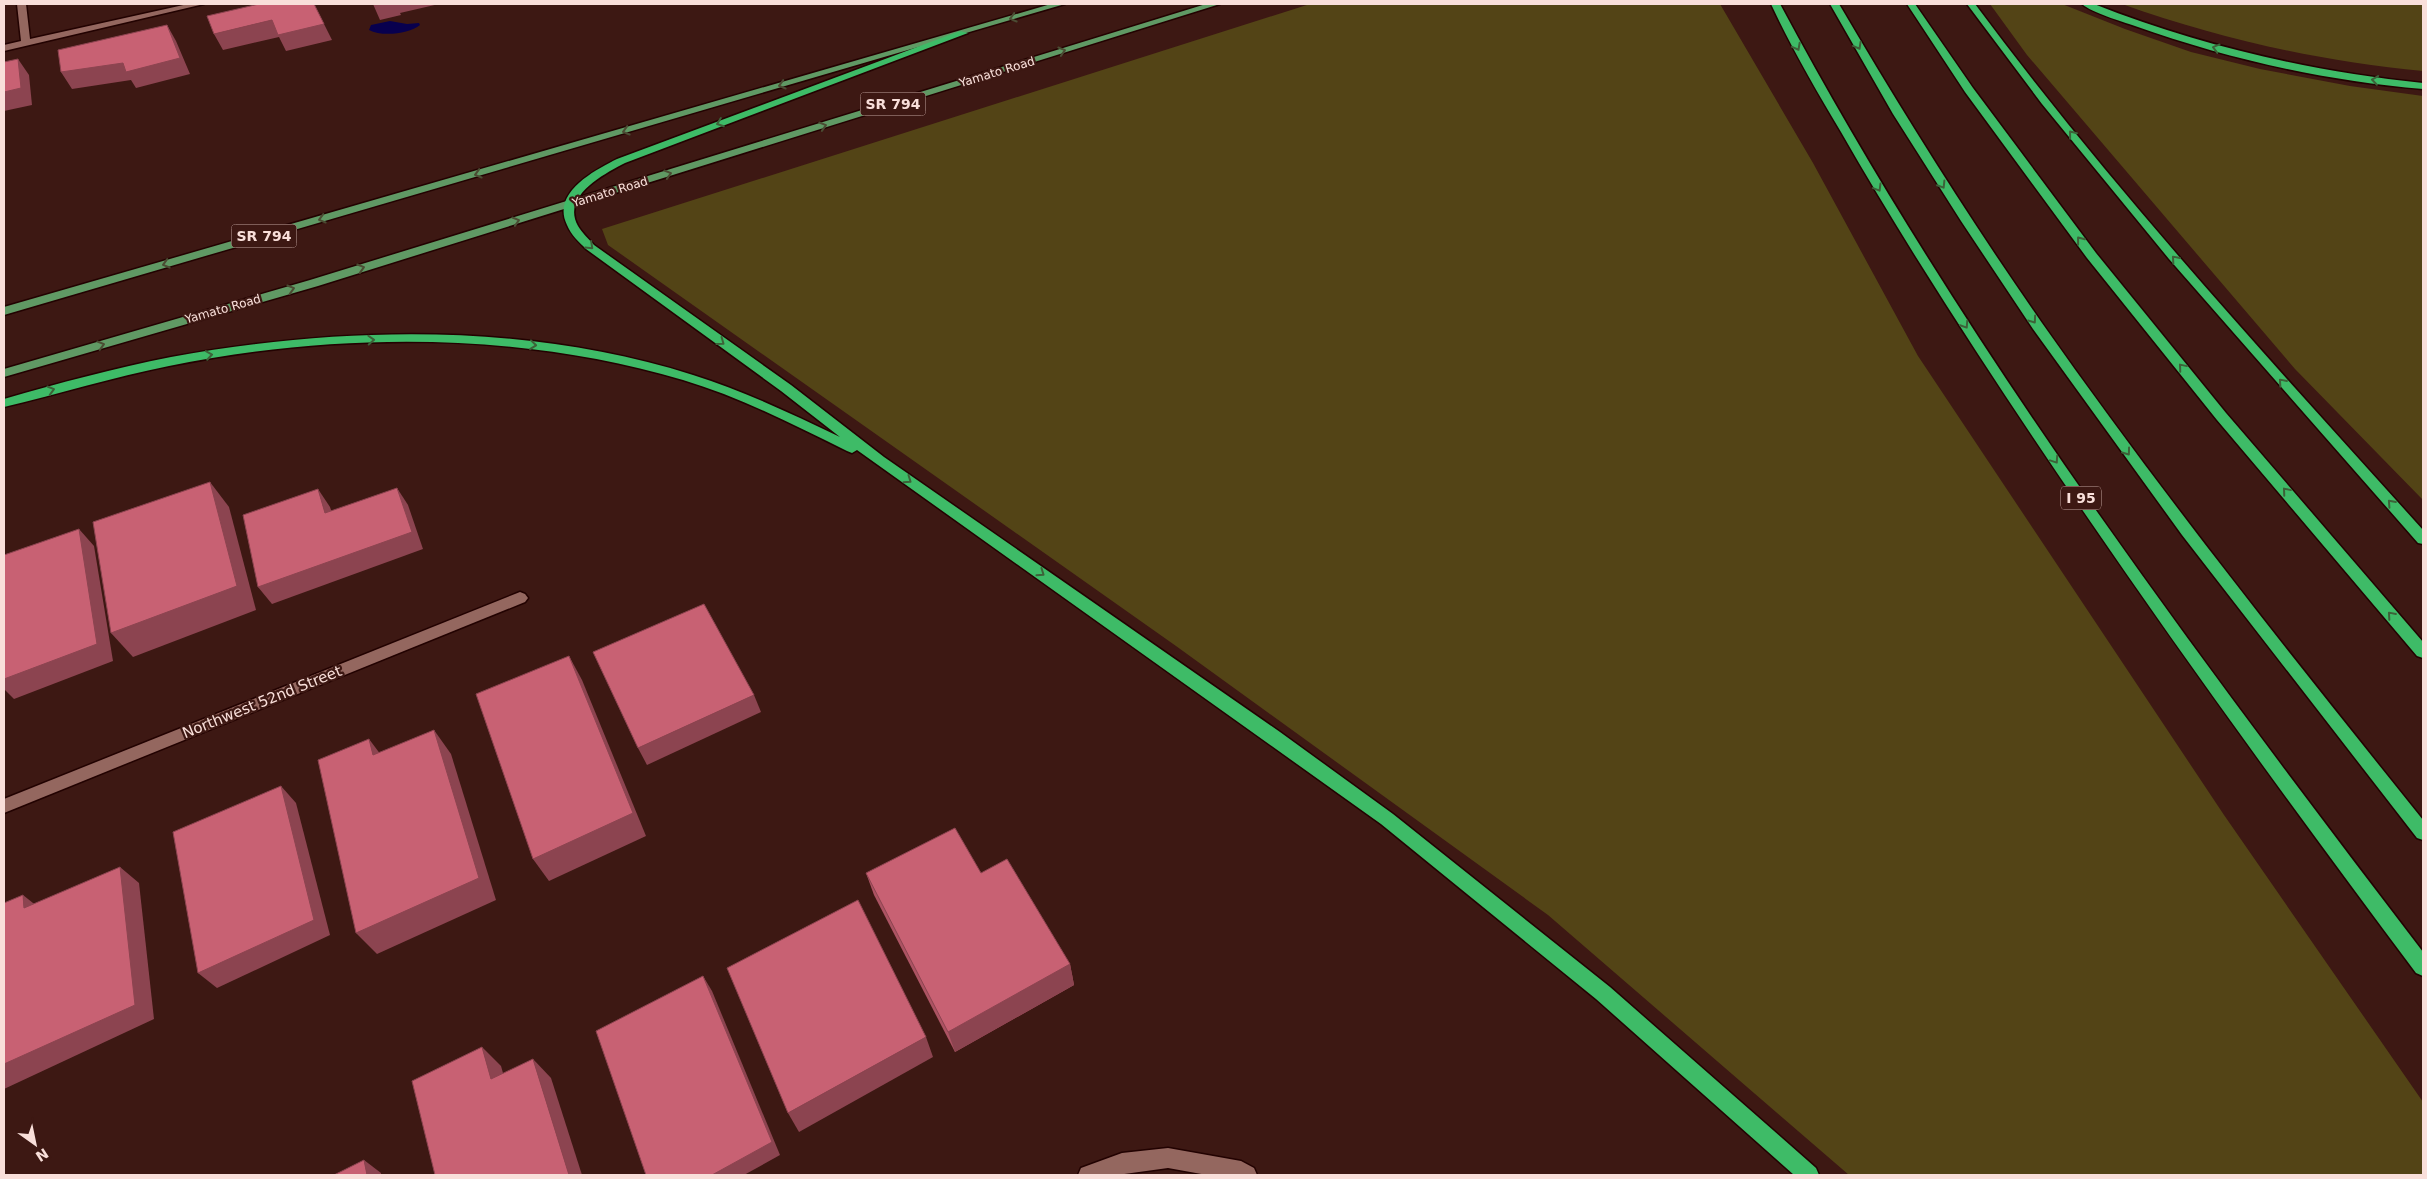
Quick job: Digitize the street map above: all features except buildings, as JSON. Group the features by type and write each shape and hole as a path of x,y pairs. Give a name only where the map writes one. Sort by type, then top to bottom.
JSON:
{"highway":[{"name":"I 95","path":"1775,4 1834,115 2010,392 2184,643 2310,818 2423,967"},
{"path":"1834,4 1904,126 1953,202 2085,394 2281,655 2423,833"},
{"path":"1911,4 1972,94 2083,244 2246,444 2423,652"},
{"path":"1971,4 2024,74 2140,219 2252,348 2423,539"},
{"path":"2087,4 2150,28 2218,49 2317,71 2423,86"},
{"path":"963,32 639,153 603,170 589,180 574,196 571,204 570,220 578,234 590,247 786,388 879,460 1274,737 1386,819 1603,993 1809,1175"},
{"path":"4,403 142,367 270,346 390,338 484,340 592,353 688,377 762,406 879,460"}],"main road":[{"name":"SR 794","path":"4,311 1060,4"},
{"name":"Yamato Road","path":"4,373 571,204 1215,4"}],"street":[{"path":"21,4 26,43"},
{"path":"4,48 199,4"},
{"name":"Northwest 52nd Street","path":"4,806 520,598"},
{"path":"1088,1175 1122,1163 1168,1158 1241,1171 1247,1175"}],"shaded area":[{"path":"1310,4 1720,4 1813,163 1918,356 2224,815 2423,1102 2423,1175 1849,1175 1548,915 1176,646 608,245 602,229"},
{"path":"1990,4 2062,4 2191,52 2260,69 2350,86 2423,96 2423,500 2295,369 2027,55"},
{"path":"2122,4 2423,4 2423,71 2384,67 2270,47 2196,28"},
{"path":"390,21 407,24 419,23 420,25 409,31 395,34 369,30 371,25"}]}
